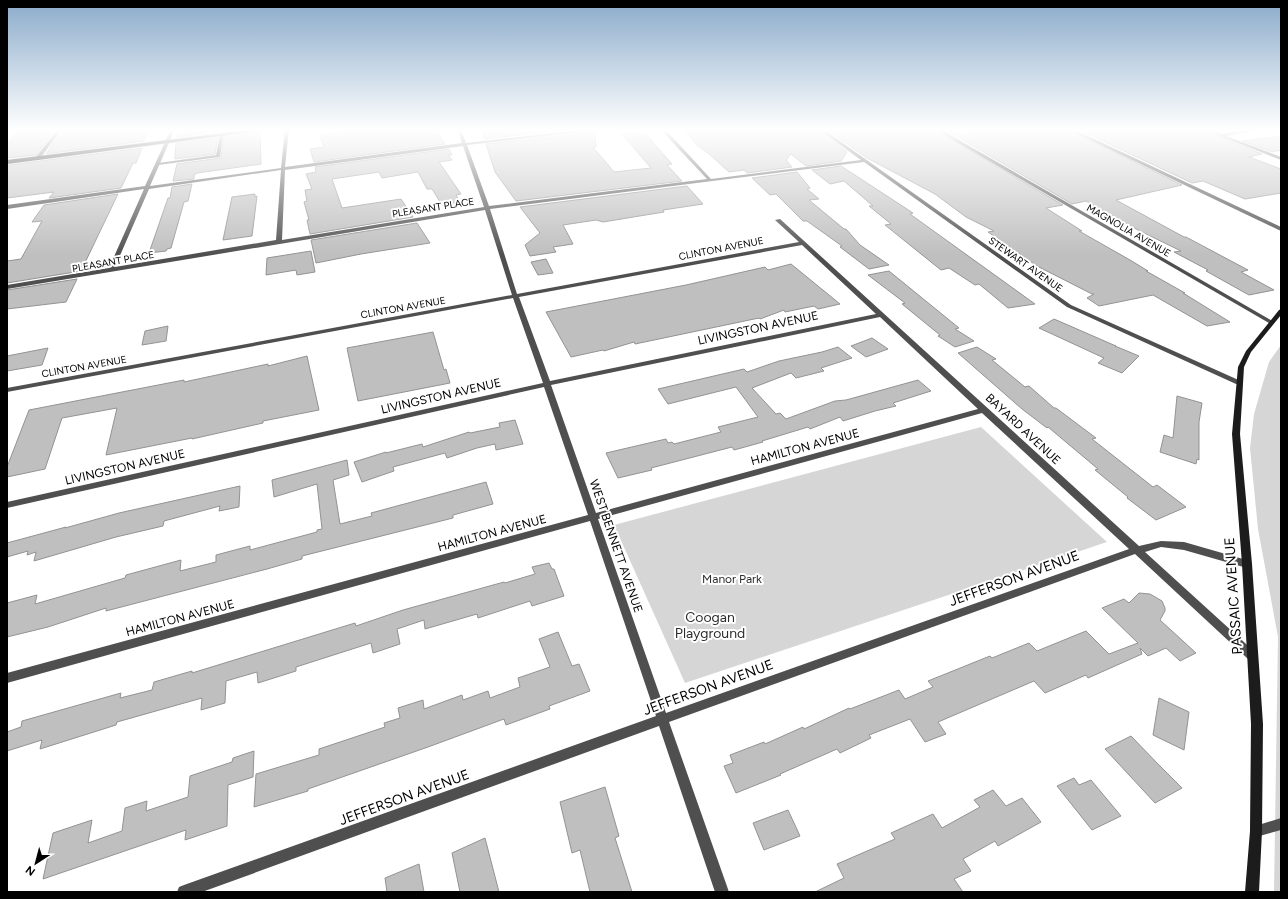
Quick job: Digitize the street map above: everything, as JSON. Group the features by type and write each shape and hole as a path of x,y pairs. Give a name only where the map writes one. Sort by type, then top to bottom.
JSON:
{"main road":[{"name":"PASSAIC AVENUE","path":"1252,892 1256,831 1257,724 1236,434 1241,367 1248,352 1281,311"}],"street":[{"path":"111,270 155,171"},
{"path":"7,208 267,171"},
{"path":"279,242 282,171"},
{"name":"WEST BENNETT AVENUE","path":"474,171 515,296 547,384 722,892"},
{"path":"701,171 710,180"},
{"name":"PLEASANT PLACE","path":"7,287 487,208 783,171"},
{"name":"STEWART AVENUE","path":"878,171 1069,306 1239,382"},
{"name":"MAGNOLIA AVENUE","path":"1007,171 1271,322"},
{"path":"1157,171 1281,229"},
{"name":"BAYARD AVENUE","path":"778,220 1252,656"},
{"name":"CLINTON AVENUE","path":"7,390 802,243"},
{"name":"LIVINGSTON AVENUE","path":"7,505 547,384 881,315"},
{"name":"HAMILTON AVENUE","path":"7,678 983,410"},
{"name":"JEFFERSON AVENUE","path":"184,892 1137,550 1161,544 1184,546 1246,564"},
{"path":"1256,831 1281,824"}],"green space":[{"path":"1281,345 1281,892 1274,892 1278,637 1258,529 1250,448 1254,414 1269,362"},
{"name":"Manor Park","path":"981,427 1107,542 685,683 614,525"}],"building":[{"path":"7,171 129,171 121,188 49,198 54,192 7,198"},
{"path":"175,171 212,171 197,173 194,175 194,179 173,181"},
{"path":"445,171 461,194 456,195 460,202 442,205 432,189 427,189 418,172 382,178 379,172 332,179 342,208 401,199 413,217 310,234 307,220 309,220 304,202 307,201 305,190 312,189 306,174 316,172"},
{"path":"673,171 682,181 516,201 495,172"},
{"path":"745,171 762,171 747,173"},
{"path":"813,171 849,171 913,213 910,214 1035,304 1008,308 979,284 975,285 949,268 941,270 885,225 891,224 869,206 873,206 844,181 830,184"},
{"path":"891,171 1005,171 1063,205 1046,208 1082,231 1079,231 1185,293 1183,293 1230,322 1207,326 1153,295 1099,306 1087,298 1094,294 1037,266 988,232 994,231 966,217 935,194"},
{"path":"1016,171 1153,171 1182,185 1116,200 1248,270 1241,272 1274,290 1249,295 1206,271 1208,270 1174,252 1181,251 1138,230 1086,201 1072,204"},
{"path":"1166,171 1281,171 1281,193 1245,199 1203,181 1192,183"},
{"path":"797,172 810,188 807,189 819,199 809,200 844,229 846,229 860,245 889,265 869,269 840,247 842,246 807,221 803,221 776,194 770,195 752,178"},
{"path":"192,184 188,201 184,202 171,248 167,249 166,251 149,253 168,198 170,198 172,187"},
{"path":"687,186 703,204 603,222 596,220 563,225 573,244 553,247 556,252 530,256 525,245 540,233 520,207"},
{"path":"118,194 81,271 7,283 7,261 21,259 42,221 32,222 44,205"},
{"path":"255,194 255,197 257,196 252,236 223,240 232,197"},
{"path":"417,223 430,243 316,263 311,240"},
{"path":"311,251 315,272 297,275 296,270 266,275 267,258"},
{"path":"546,259 553,273 538,275 531,262"},
{"path":"791,264 840,304 818,309 814,306 785,312 784,310 760,319 635,344 634,342 604,351 571,357 546,312 686,285 765,267 768,270"},
{"path":"889,271 959,328 955,329 974,341 955,347 938,336 940,335 902,304 905,303 868,275"},
{"path":"77,279 66,302 7,309 7,290"},
{"path":"1054,319 1139,356 1122,373 1098,363 1104,358 1039,328"},
{"path":"168,326 166,341 142,345 145,331"},
{"path":"433,332 444,370 446,369 450,383 358,401 347,348"},
{"path":"872,338 888,349 866,357 851,346"},
{"path":"838,347 852,358 821,368 824,371 796,378 791,373 752,388 776,414 780,413 786,419 835,401 846,400 918,380 931,391 893,403 896,406 843,421 840,417 810,429 808,427 734,450 732,447 651,468 652,470 618,478 606,453 666,439 668,443 672,442 674,444 721,432 718,427 758,417 736,387 668,404 658,389 744,369 747,372 779,361"},
{"path":"977,347 996,359 992,360 1025,387 1029,386 1054,408 1096,438 1092,439 1153,487 1157,485 1186,507 1156,520 1127,498 1128,497 1095,470 1098,469 1048,427 1047,428 1022,409 958,353"},
{"path":"48,348 42,365 7,371 7,356"},
{"path":"307,356 319,410 263,421 263,423 192,439 106,455 117,408 62,418 45,469 7,477 7,467 29,410 184,380 184,382 268,364 268,366"},
{"path":"1177,396 1202,403 1199,422 1199,460 1197,459 1196,464 1160,452 1164,435 1173,438"},
{"path":"515,420 523,444 496,450 495,444 447,458 445,453 393,467 394,471 362,482 354,462 386,452 422,444 423,447 469,432 500,427 499,423"},
{"path":"347,460 349,475 333,480 340,524 372,516 371,513 486,482 493,504 453,515 453,518 302,556 302,559 267,569 106,611 106,608 48,627 7,637 7,603 37,595 35,604 125,578 126,575 181,560 180,571 216,562 216,555 250,546 250,550 317,532 317,530 322,529 317,484 274,497 272,480"},
{"path":"240,486 239,507 219,511 220,506 164,521 163,526 116,537 34,561 36,552 27,555 28,551 7,557 7,543 119,513"},
{"path":"549,563 552,569 554,569 564,596 532,606 530,601 478,618 477,614 425,629 424,620 397,629 400,644 373,653 371,643 296,667 296,671 258,683 257,672 226,681 225,703 201,710 202,698 117,722 116,725 40,749 42,740 7,751 7,732 21,727 22,721 121,693 120,698 152,690 154,682 192,671 192,673 355,623 356,626 403,610 535,574 532,567"},
{"path":"1139,593 1150,594 1162,601 1165,611 1160,620 1196,653 1180,661 1166,648 1148,656 1140,648 1142,654 1088,678 1086,675 1045,693 1034,681 938,722 946,734 925,742 910,719 869,735 871,738 840,753 837,749 780,774 781,775 736,793 724,766 733,763 730,755 764,742 765,744 803,727 804,729 849,708 850,709 899,690 905,699 933,687 928,681 990,656 992,658 1029,643 1037,651 1086,631 1109,654 1138,643 1102,608 1124,599 1129,603"},
{"path":"558,632 572,666 579,664 590,691 549,706 550,709 506,725 504,719 308,789 308,791 254,807 256,774 319,755 319,749 385,727 384,723 400,718 398,708 423,700 424,709 462,695 463,700 488,691 490,698 520,687 518,678 550,667 539,639"},
{"path":"1159,698 1189,712 1184,750 1153,735"},
{"path":"1131,736 1182,788 1155,803 1105,749"},
{"path":"254,751 253,777 228,785 227,826 185,840 186,830 43,879 53,833 92,820 88,843 122,831 125,808 147,801 146,811 188,797 190,776 232,762 233,758"},
{"path":"1074,778 1079,785 1091,780 1121,816 1092,830 1057,786"},
{"path":"605,787 619,836 615,838 632,892 590,892 580,850 572,853 560,802"},
{"path":"993,790 1006,806 1022,798 1041,822 998,846 995,841 963,859 971,871 954,879 963,892 815,892 844,878 837,864 895,839 891,833 933,814 942,828 980,807 974,800"},
{"path":"788,810 800,836 764,850 753,823"},
{"path":"485,838 499,892 460,892 452,853"},
{"path":"419,864 424,892 387,892 385,878"}],"park label":[{"name":"Coogan Playground","path":"710,626"}]}
